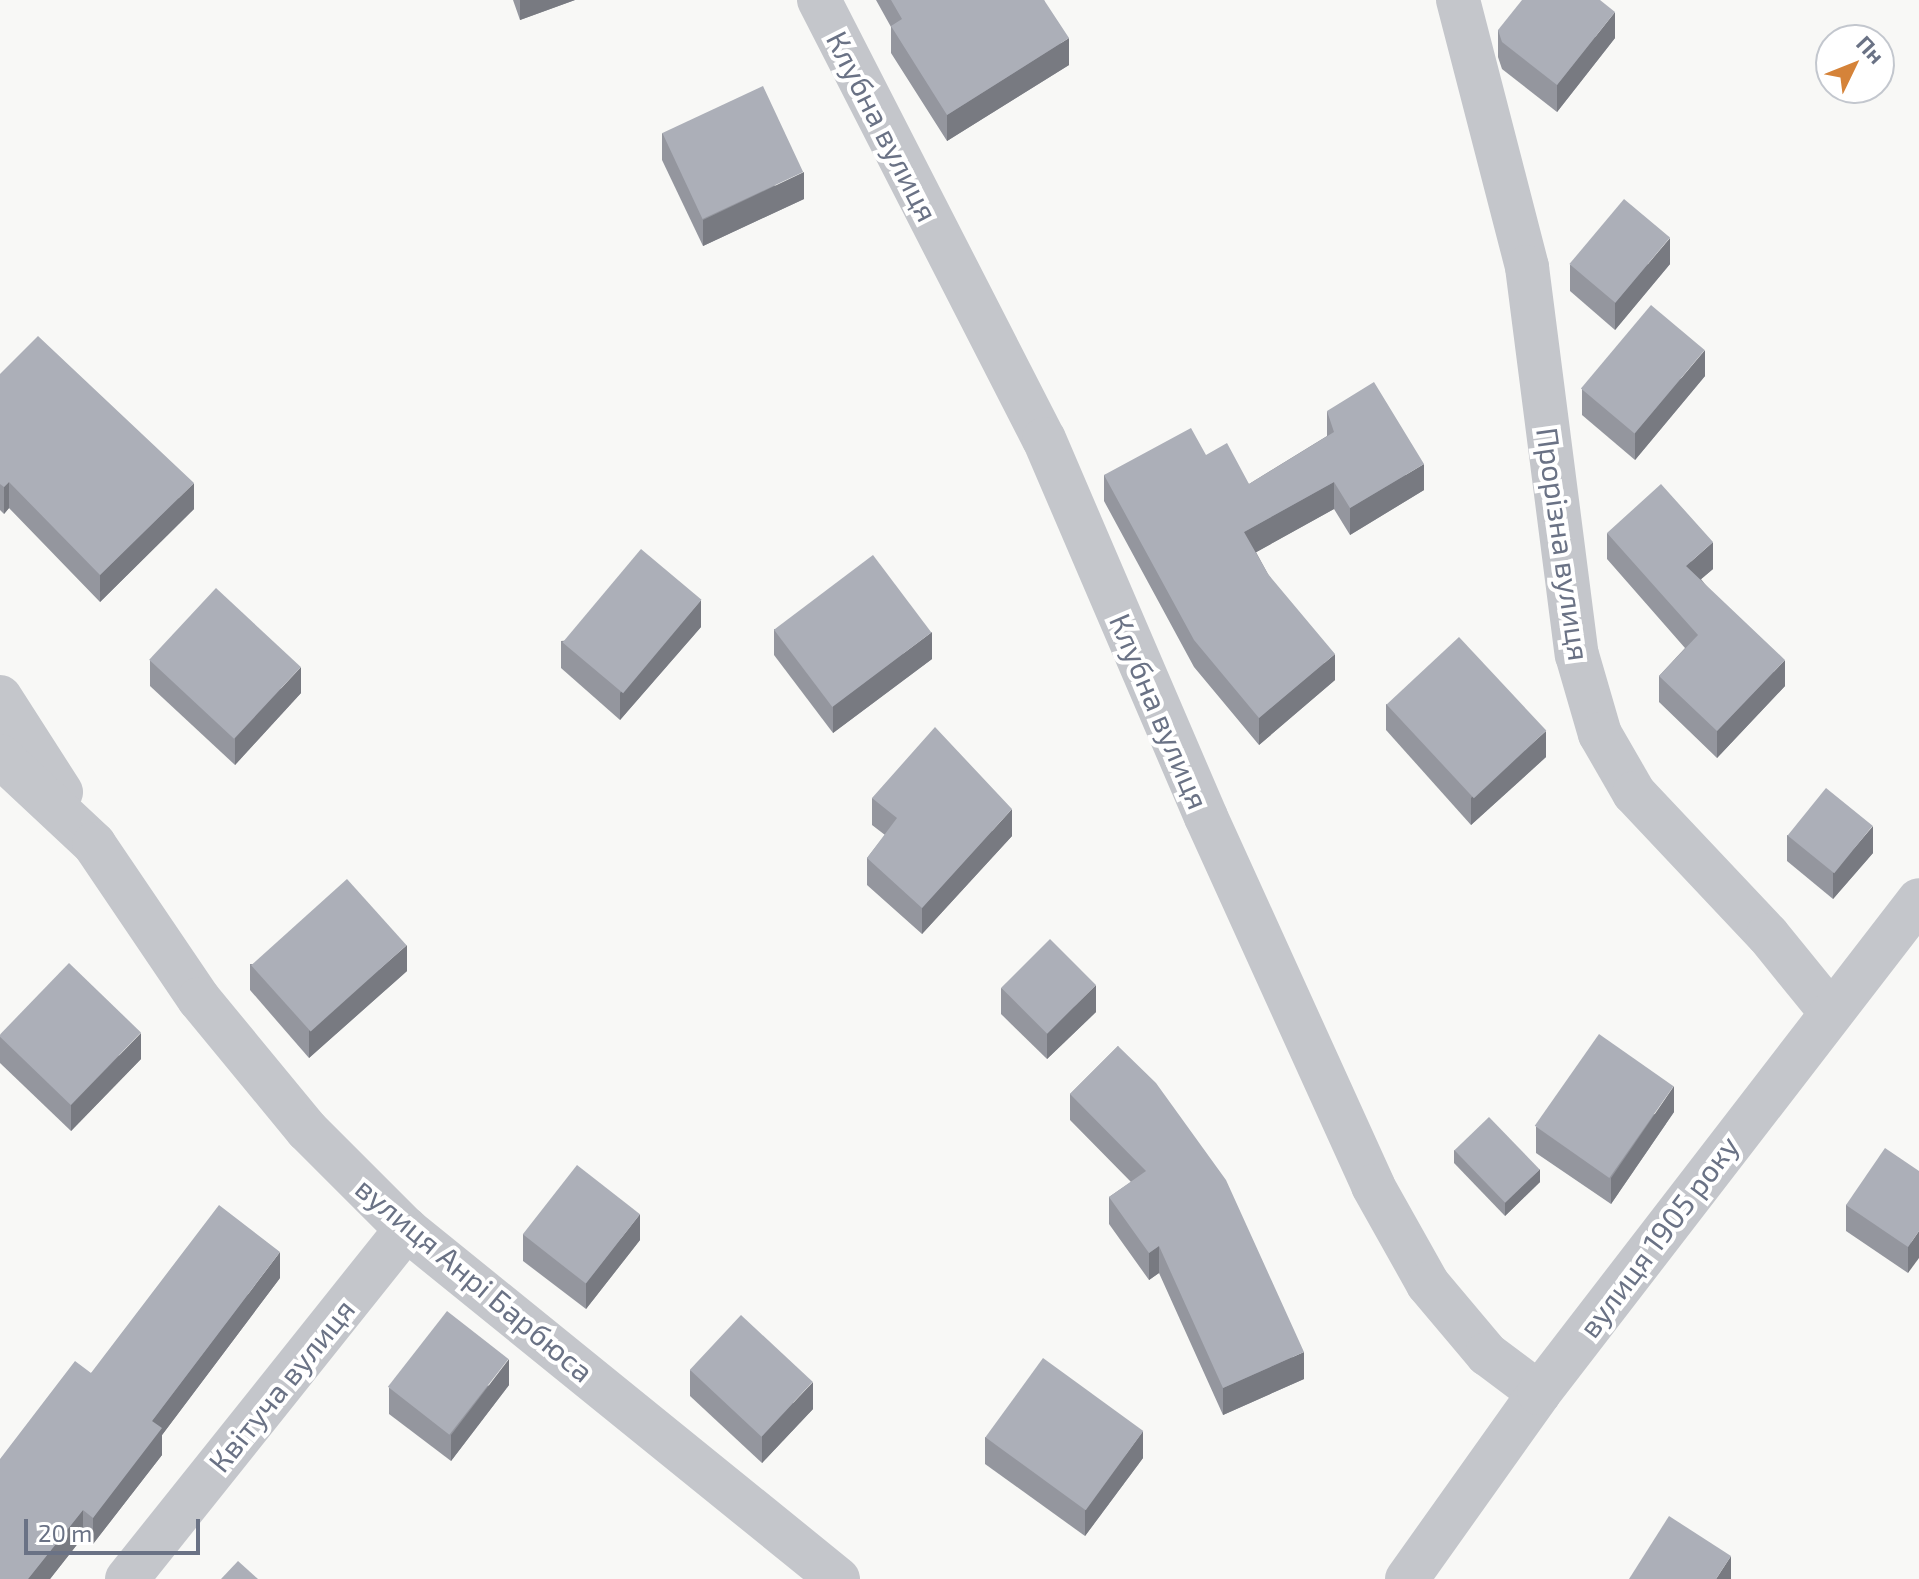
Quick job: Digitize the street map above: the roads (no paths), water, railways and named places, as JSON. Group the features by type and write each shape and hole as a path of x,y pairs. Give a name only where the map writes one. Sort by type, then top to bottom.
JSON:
{"street":[{"name":"Клубна вулиця","path":"819,0 1044,439 1206,817 1373,1186 1428,1284 1487,1354 1539,1393"},
{"name":"Прорізна вулиця","path":"1458,0 1527,267 1577,655 1600,734 1634,793 1768,935 1829,1010"},
{"path":"0,697 94,844"},
{"name":"вулиця Анрі Барбюса","path":"0,756 94,844 199,999 307,1130 406,1229 838,1579"},
{"name":"вулиця 1905 року","path":"1423,1573 1539,1393 1829,1010 1919,900"},
{"name":"Квітуча вулиця","path":"127,1579 406,1229"}]}
